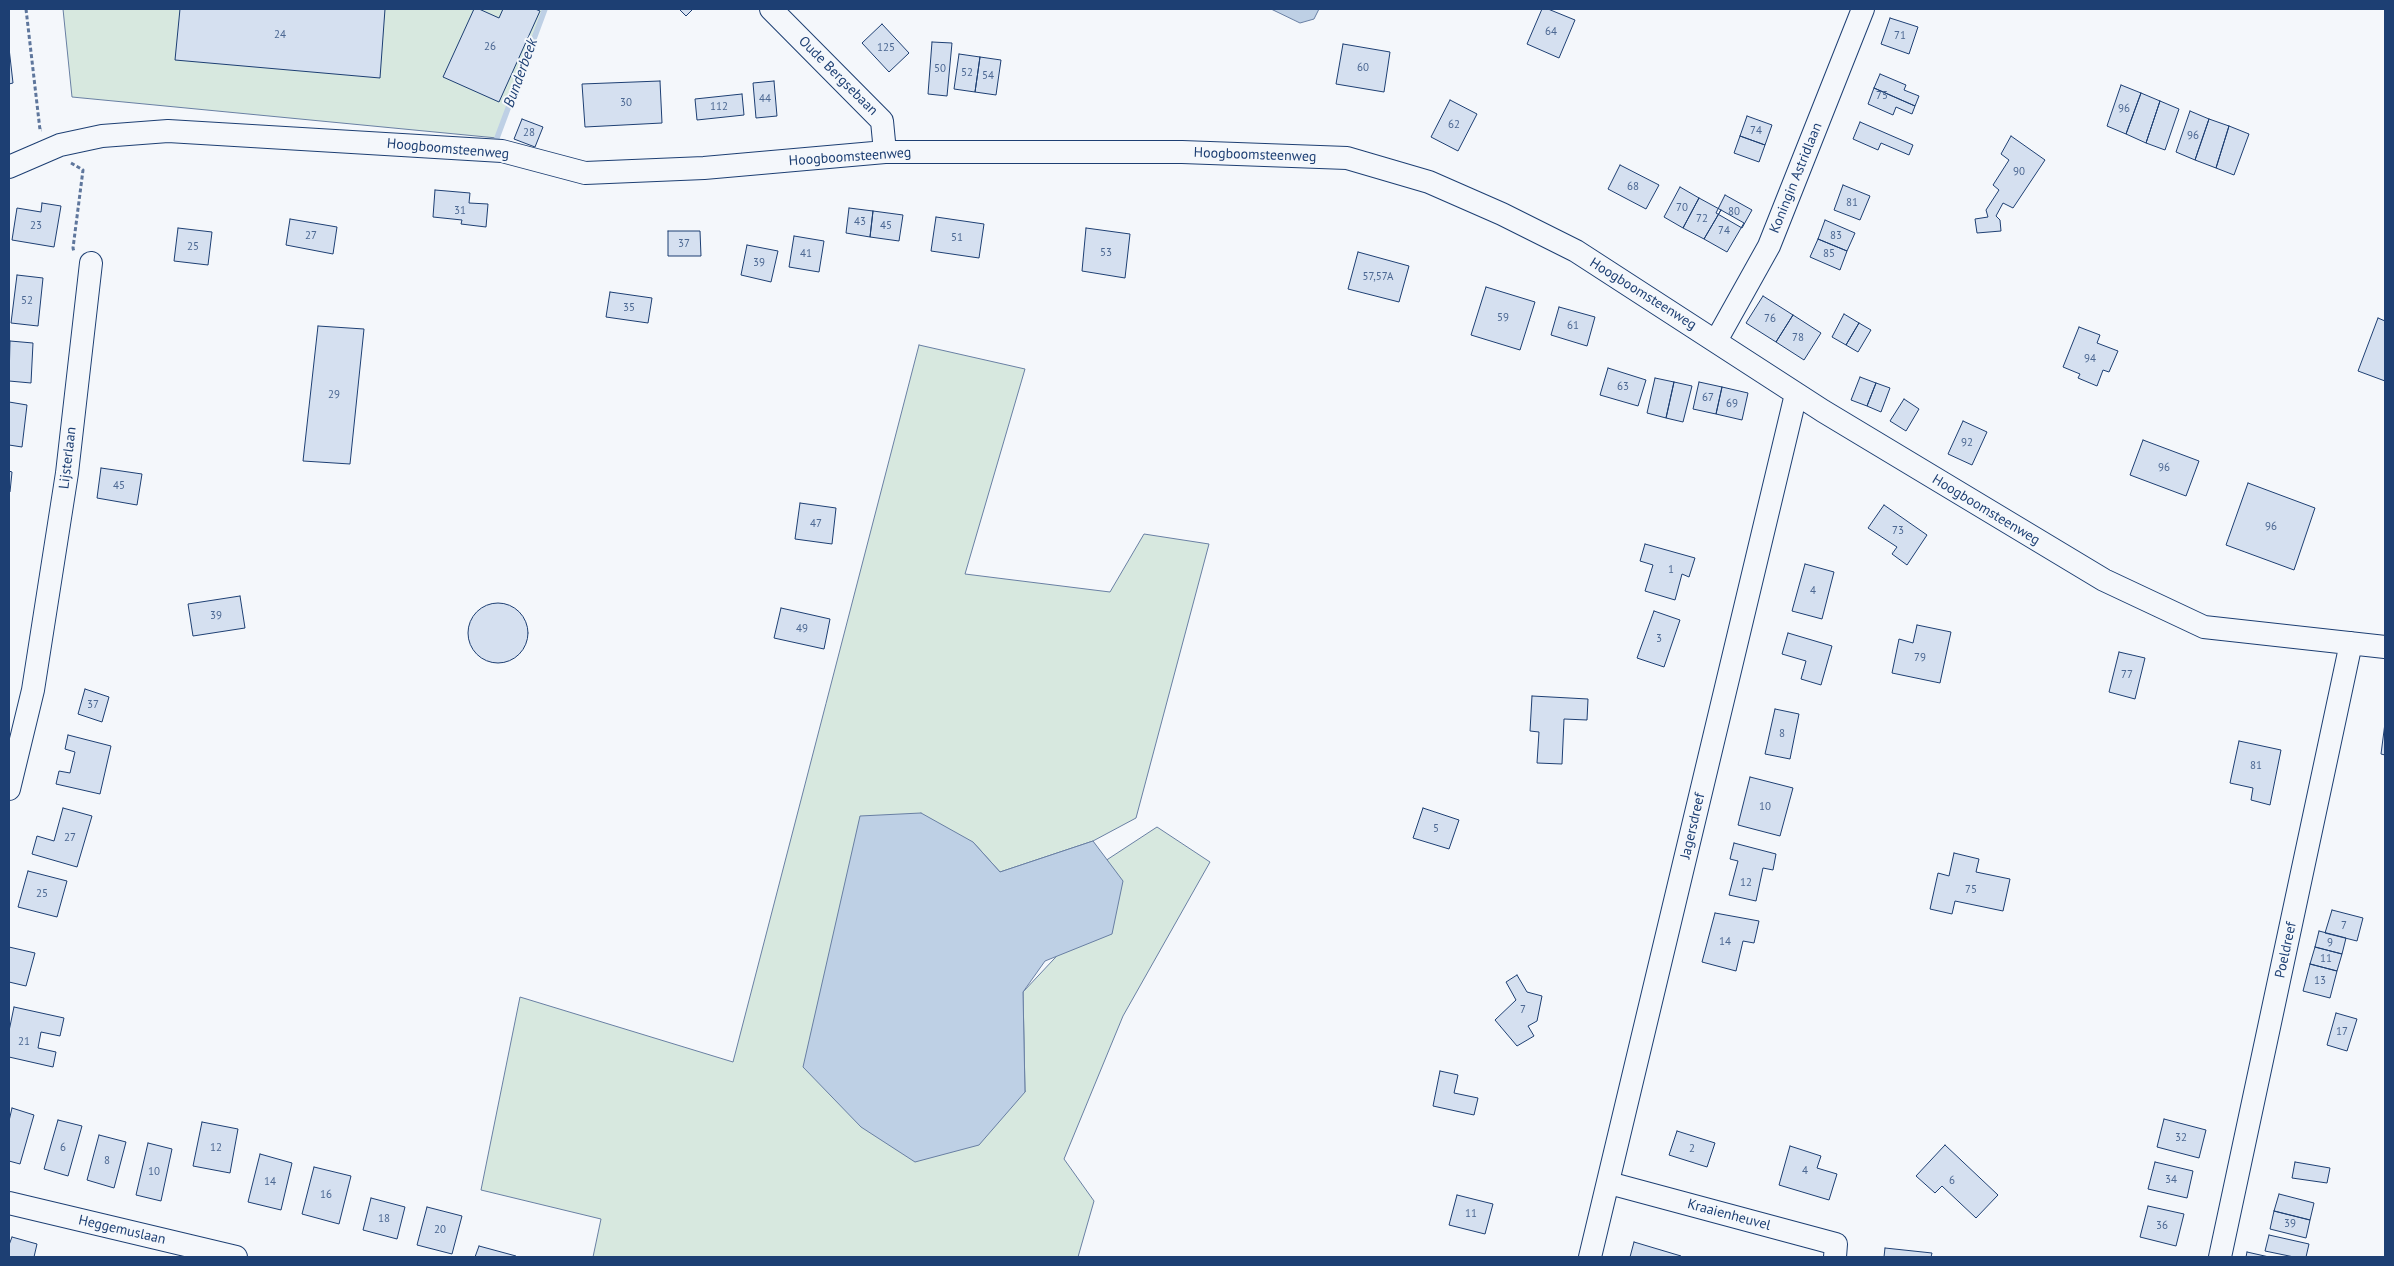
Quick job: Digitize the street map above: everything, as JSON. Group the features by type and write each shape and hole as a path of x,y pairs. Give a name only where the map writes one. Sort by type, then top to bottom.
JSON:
{"street":[{"name":"Oude Bergsebaan","path":"771,9 882,121 885,152"},
{"name":"Koningin Astridlaan","path":"1716,341 1769,246 1863,9"},
{"name":"Hoogboomsteenweg","path":"9,167 60,145 113,135 178,132 502,151 585,173 704,168 885,152 1182,152 1347,158 1429,182 1502,214 1576,251 1796,394 2104,580 2204,627 2385,647"},
{"name":"Lijsterlaan","path":"9,789 33,690 67,474 91,263"},
{"name":"Jagersdreef","path":"1590,1257 1796,394"},
{"name":"Poeldreef","path":"2220,1257 2351,643"},
{"name":"Kraaienheuvel","path":"1609,1183 1836,1244 1835,1257"},
{"name":"Heggemuslaan","path":"9,1203 236,1257"}],"path":[{"path":"26,9 40,130 56,127 64,160 83,170 73,248 78,260 91,263"}],"shaded area":[{"path":"63,9 545,9 497,138 72,97"},
{"path":"919,345 1025,369 965,574 1110,592 1144,534 1209,544 1136,818 1093,841 1000,872 973,842 1025,1092 1023,992 1084,927 1102,863 1157,827 1210,862 1123,1016 1064,1159 1094,1201 1078,1257 593,1257 601,1219 481,1190 520,997 733,1062"}],"water":[{"path":"1271,9 1319,9 1314,19 1300,23"},
{"path":"921,813 973,842 1000,872 1093,841 1123,881 1112,934 1045,961 1023,992 1025,1092 979,1145 915,1162 861,1127 803,1067 860,816"}],"building":[{"path":"180,9 385,9 380,78 175,60"},
{"path":"474,9 479,9 499,18 503,9 535,9 540,11 499,102 443,77"},
{"path":"679,9 693,9 686,16"},
{"path":"1542,9 1548,9 1575,20 1559,58 1527,44"},
{"path":"1890,18 1918,27 1909,54 1881,44"},
{"path":"882,24 909,53 889,72 862,43"},
{"path":"932,42 952,43 947,96 928,94"},
{"path":"1343,44 1390,52 1384,92 1336,84"},
{"path":"9,48 13,83 9,84"},
{"path":"959,54 980,57 975,92 954,89"},
{"path":"980,57 1001,60 996,95 975,92"},
{"path":"1880,74 1906,85 1904,90 1919,96 1915,106 1874,88"},
{"path":"660,81 662,123 585,127 582,84"},
{"path":"774,81 777,116 756,118 753,83"},
{"path":"2121,85 2141,93 2126,134 2107,126"},
{"path":"1874,88 1915,106 1912,114 1896,107 1893,115 1868,104"},
{"path":"2141,93 2160,101 2146,143 2126,134"},
{"path":"742,94 744,115 697,120 695,99"},
{"path":"1450,100 1477,114 1458,151 1431,137"},
{"path":"2160,101 2179,109 2165,150 2146,143"},
{"path":"2190,111 2209,119 2195,160 2176,152"},
{"path":"1747,116 1772,125 1765,145 1740,136"},
{"path":"522,119 543,127 535,147 514,139"},
{"path":"2209,119 2229,126 2216,168 2195,160"},
{"path":"1860,122 1913,145 1909,155 1881,143 1878,150 1853,139"},
{"path":"2229,126 2249,134 2234,175 2216,168"},
{"path":"1740,136 1765,145 1759,162 1734,153"},
{"path":"2011,136 2045,160 2013,208 2003,203 1996,216 2000,220 2001,231 1977,233 1975,219 1988,217 1986,210 1999,190 1993,185 2009,160 2001,154"},
{"path":"1620,165 1659,185 1646,209 1608,189"},
{"path":"1843,185 1870,196 1860,220 1834,210"},
{"path":"1680,187 1699,198 1683,228 1664,217"},
{"path":"435,190 470,193 469,203 488,204 486,227 461,224 462,220 433,217"},
{"path":"1725,195 1752,210 1742,228 1716,213"},
{"path":"1699,198 1721,210 1704,239 1683,228"},
{"path":"42,203 61,206 54,247 12,240 17,208 41,212"},
{"path":"849,208 873,211 870,237 846,233"},
{"path":"1721,210 1744,223 1727,252 1704,239"},
{"path":"873,211 903,215 899,241 870,237"},
{"path":"936,217 984,224 979,258 931,251"},
{"path":"290,219 337,227 333,254 286,245"},
{"path":"1825,220 1855,233 1847,251 1818,239"},
{"path":"178,228 212,232 208,265 174,261"},
{"path":"1086,228 1130,234 1125,278 1082,271"},
{"path":"668,231 700,231 701,256 668,256"},
{"path":"794,236 824,241 819,272 789,267"},
{"path":"1818,239 1847,251 1840,270 1810,257"},
{"path":"747,245 778,251 771,282 741,275"},
{"path":"1358,252 1409,266 1399,302 1348,289"},
{"path":"17,275 43,278 38,326 11,323"},
{"path":"1486,287 1535,302 1520,350 1471,335"},
{"path":"610,292 652,298 648,323 606,317"},
{"path":"1763,296 1793,315 1776,342 1746,323"},
{"path":"1559,307 1595,317 1587,346 1551,335"},
{"path":"1844,314 1859,323 1846,345 1832,337"},
{"path":"1793,315 1821,333 1804,360 1776,342"},
{"path":"2378,318 2385,321 2385,381 2358,371"},
{"path":"1859,323 1871,330 1858,352 1846,345"},
{"path":"318,326 364,329 350,464 303,461"},
{"path":"2079,327 2100,335 2097,343 2118,351 2109,372 2103,370 2097,386 2078,378 2080,374 2063,367"},
{"path":"10,341 33,343 31,383 9,381"},
{"path":"1608,368 1646,380 1638,406 1600,395"},
{"path":"1860,377 1876,383 1867,406 1851,400"},
{"path":"1655,378 1674,382 1666,418 1647,413"},
{"path":"1674,382 1692,386 1683,422 1666,418"},
{"path":"1699,382 1722,387 1716,414 1693,409"},
{"path":"1876,383 1890,388 1881,412 1867,406"},
{"path":"1722,387 1748,393 1742,420 1716,414"},
{"path":"1904,399 1919,409 1906,431 1890,421"},
{"path":"9,402 27,405 22,447 9,445"},
{"path":"1963,421 1987,432 1972,465 1948,454"},
{"path":"2143,440 2199,461 2186,496 2130,475"},
{"path":"101,468 142,474 137,505 97,498"},
{"path":"9,471 12,472 10,492 9,492"},
{"path":"2248,483 2315,508 2294,570 2226,545"},
{"path":"800,503 836,508 832,544 795,539"},
{"path":"1884,505 1927,535 1907,565 1892,554 1897,547 1868,528"},
{"path":"1645,544 1695,558 1689,577 1682,574 1675,600 1645,591 1653,565 1640,561"},
{"path":"1805,564 1834,572 1822,619 1792,611"},
{"path":"240,596 245,628 193,636 188,604"},
{"path":"498,603 514,608 519,612 523,617 528,633 523,649 519,654 514,658 498,663 482,658 477,654 473,649 468,633 473,617 477,612 482,608"},
{"path":"781,608 830,619 824,649 774,638"},
{"path":"1654,611 1680,620 1664,667 1637,658"},
{"path":"1917,625 1951,632 1940,683 1892,673 1899,639 1913,643"},
{"path":"1788,633 1832,646 1821,685 1801,679 1806,661 1782,654"},
{"path":"2119,652 2145,658 2135,699 2109,692"},
{"path":"85,689 109,697 102,722 78,714"},
{"path":"1532,696 1588,699 1587,720 1564,719 1562,764 1537,763 1539,732 1530,731"},
{"path":"1775,709 1799,714 1790,759 1765,754"},
{"path":"2385,723 2385,755 2381,754"},
{"path":"68,735 111,746 100,794 56,784 59,771 70,773 75,752 65,749"},
{"path":"2239,741 2281,750 2270,805 2251,800 2253,788 2230,783"},
{"path":"1750,777 1793,788 1780,836 1738,825"},
{"path":"63,808 92,816 77,867 32,854 37,836 54,841"},
{"path":"1423,808 1459,820 1449,849 1413,838"},
{"path":"1734,843 1776,854 1773,870 1763,868 1756,901 1729,895 1738,861 1730,859"},
{"path":"1954,853 1979,859 1976,872 2010,879 2003,911 1955,901 1952,914 1930,909 1938,873 1949,876"},
{"path":"28,871 67,881 57,917 18,907"},
{"path":"2332,910 2363,918 2357,941 2325,933"},
{"path":"1715,913 1759,921 1754,943 1743,941 1736,971 1702,962"},
{"path":"2319,931 2346,938 2342,954 2315,947"},
{"path":"9,947 35,953 26,986 9,982"},
{"path":"2315,947 2342,954 2337,971 2310,964"},
{"path":"2310,964 2337,971 2330,998 2303,991"},
{"path":"1517,975 1527,992 1542,996 1537,1021 1528,1026 1534,1036 1517,1046 1495,1020 1516,1000 1506,982"},
{"path":"14,1007 64,1018 60,1036 41,1032 38,1048 56,1052 53,1067 9,1057 9,1031"},
{"path":"2336,1013 2357,1019 2347,1051 2327,1045"},
{"path":"1440,1071 1458,1075 1454,1093 1478,1098 1474,1115 1433,1106"},
{"path":"12,1108 34,1115 20,1164 9,1161 9,1121"},
{"path":"2164,1119 2206,1130 2199,1158 2157,1147"},
{"path":"58,1120 82,1126 68,1176 44,1169"},
{"path":"202,1122 238,1129 230,1173 193,1166"},
{"path":"1677,1131 1715,1143 1707,1167 1669,1155"},
{"path":"99,1135 126,1142 114,1188 87,1180"},
{"path":"148,1143 172,1149 161,1201 136,1195"},
{"path":"1945,1145 1998,1195 1976,1218 1942,1186 1935,1193 1916,1176"},
{"path":"1790,1146 1821,1156 1817,1168 1837,1174 1829,1200 1779,1185"},
{"path":"260,1154 292,1163 281,1210 248,1202"},
{"path":"2155,1162 2193,1171 2187,1198 2148,1189"},
{"path":"2295,1162 2330,1168 2327,1183 2292,1178"},
{"path":"314,1167 351,1176 339,1224 302,1214"},
{"path":"2279,1194 2314,1203 2310,1220 2274,1211"},
{"path":"1457,1195 1493,1204 1485,1234 1449,1225"},
{"path":"371,1198 405,1207 397,1239 363,1230"},
{"path":"2148,1206 2184,1214 2176,1246 2140,1237"},
{"path":"427,1207 462,1216 452,1254 417,1245"},
{"path":"2274,1211 2310,1220 2306,1238 2270,1229"},
{"path":"2269,1235 2309,1244 2306,1257 2294,1257 2265,1251"},
{"path":"12,1237 37,1244 34,1257 9,1257 9,1245"},
{"path":"1634,1242 1681,1256 1630,1257"},
{"path":"479,1246 516,1256 516,1257 475,1257"},
{"path":"1885,1248 1932,1253 1931,1257 1884,1257"},
{"path":"2247,1252 2269,1257 2246,1257"}],"waterway":[{"name":"Bunderbeek","path":"497,138 545,9"}]}
